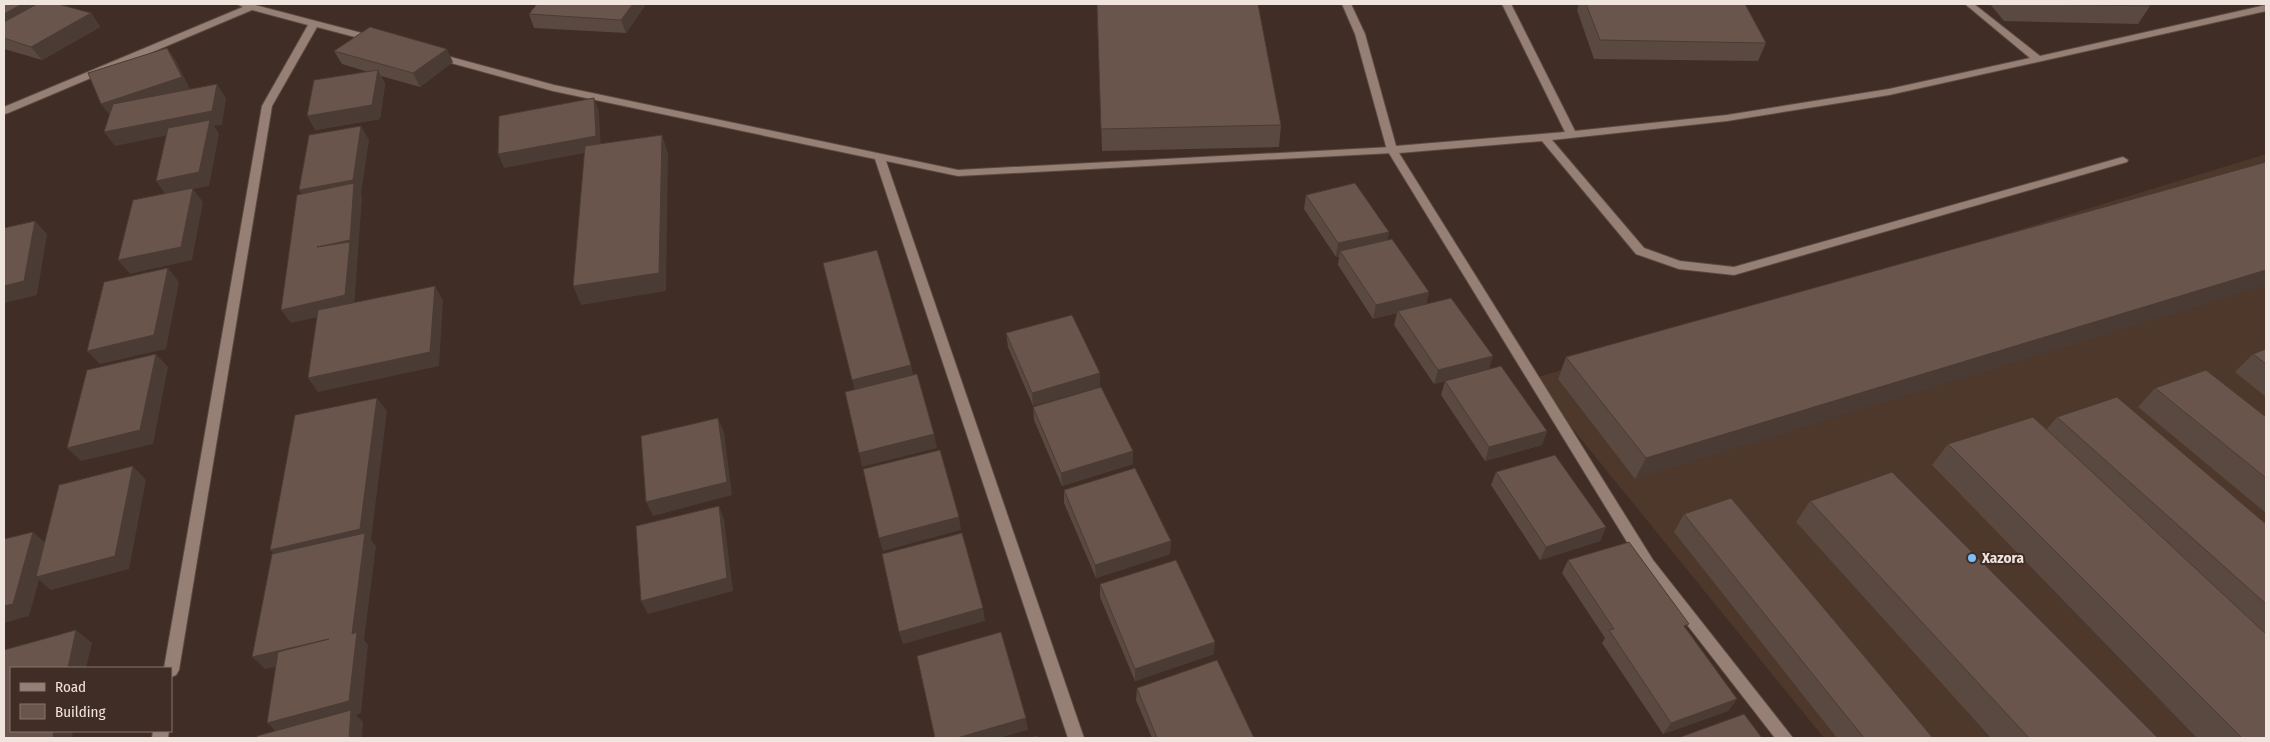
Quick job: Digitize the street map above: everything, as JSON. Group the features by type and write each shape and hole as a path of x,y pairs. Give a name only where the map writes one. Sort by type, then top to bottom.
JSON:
{"street":[{"path":"1347,4 1360,34 1392,150 1648,564 1786,738"},
{"path":"1506,4 1572,136"},
{"path":"1969,4 2038,59"},
{"path":"4,111 158,48 246,5 381,41"},
{"path":"429,54 553,88 958,173 1392,150 1572,136 1727,118 1888,92 2266,8"},
{"path":"172,667 267,106 314,23"},
{"path":"1544,137 1640,251 1679,265 1734,272 2123,160"},
{"path":"879,156 1076,738"}],"shaded area":[{"name":"Xazora","path":"2266,154 2266,738 1824,738 1532,379"}],"building":[{"path":"4,4 22,4 4,14"},
{"path":"37,4 58,4 91,13 31,47 4,38 4,22"},
{"path":"537,4 633,4 621,20 529,14"},
{"path":"1097,4 1258,4 1281,125 1101,129"},
{"path":"1586,4 1745,4 1766,43 1600,40"},
{"path":"2032,4 2148,4 2150,6"},
{"path":"370,27 447,49 413,73 334,51"},
{"path":"167,48 182,77 101,104 88,73"},
{"path":"378,70 372,105 307,116 314,80"},
{"path":"217,84 212,111 104,132 113,104"},
{"path":"594,98 596,136 498,154 499,116"},
{"path":"210,120 199,172 156,181 168,128"},
{"path":"361,126 353,180 299,190 309,135"},
{"path":"662,135 659,273 573,286 585,146"},
{"path":"2266,162 2266,270 1646,458 1566,357"},
{"path":"354,183 350,240 317,247 350,242 345,295 281,310 297,195"},
{"path":"1355,183 1389,232 1338,243 1306,195"},
{"path":"193,188 181,247 118,260 133,200"},
{"path":"35,221 24,281 4,286 4,228"},
{"path":"1392,239 1429,292 1376,305 1340,251"},
{"path":"877,250 911,365 852,380 823,263"},
{"path":"168,268 154,335 87,351 104,282"},
{"path":"435,286 430,352 308,378 318,310"},
{"path":"1451,298 1493,356 1438,370 1398,311"},
{"path":"1072,315 1100,373 1032,393 1006,333"},
{"path":"2266,349 2266,364 2253,354"},
{"path":"156,354 140,430 67,448 87,370"},
{"path":"1501,366 1547,431 1489,447 1445,381"},
{"path":"2206,370 2266,417 2266,478 2155,388"},
{"path":"917,374 934,434 859,453 845,392"},
{"path":"1101,387 1133,451 1061,473 1033,407"},
{"path":"2117,397 2266,524 2266,604 2057,417"},
{"path":"377,398 360,529 270,550 295,415"},
{"path":"2033,417 2266,634 2266,738 2242,738 1948,444"},
{"path":"718,418 727,482 646,502 641,436"},
{"path":"940,450 959,517 879,538 863,469"},
{"path":"1555,455 1606,527 1546,547 1496,472"},
{"path":"133,466 115,556 36,577 59,485"},
{"path":"1135,468 1171,541 1095,565 1064,490"},
{"path":"1892,472 2158,738 2029,738 1810,501"},
{"path":"1731,498 1933,738 1864,738 1684,514"},
{"path":"719,506 727,578 641,601 636,526"},
{"path":"33,532 13,604 4,606 4,539"},
{"path":"365,533 352,634 357,632 349,701 267,723 278,652 329,639 252,657 272,554"},
{"path":"962,533 983,608 899,632 882,554"},
{"path":"1629,542 1689,624 1684,626 1737,699 1671,723 1609,630 1614,629 1568,560"},
{"path":"1176,560 1215,642 1135,669 1100,584"},
{"path":"76,630 68,667 10,667 10,732 54,732 53,738 4,738 4,650"},
{"path":"1001,632 1026,718 957,738 935,738 917,656"},
{"path":"1217,660 1254,738 1157,738 1137,688"},
{"path":"351,710 349,738 257,738 257,736"},
{"path":"1744,714 1762,738 1678,738"}],"place":[{"name":"Xazora","path":"1972,558"}]}
